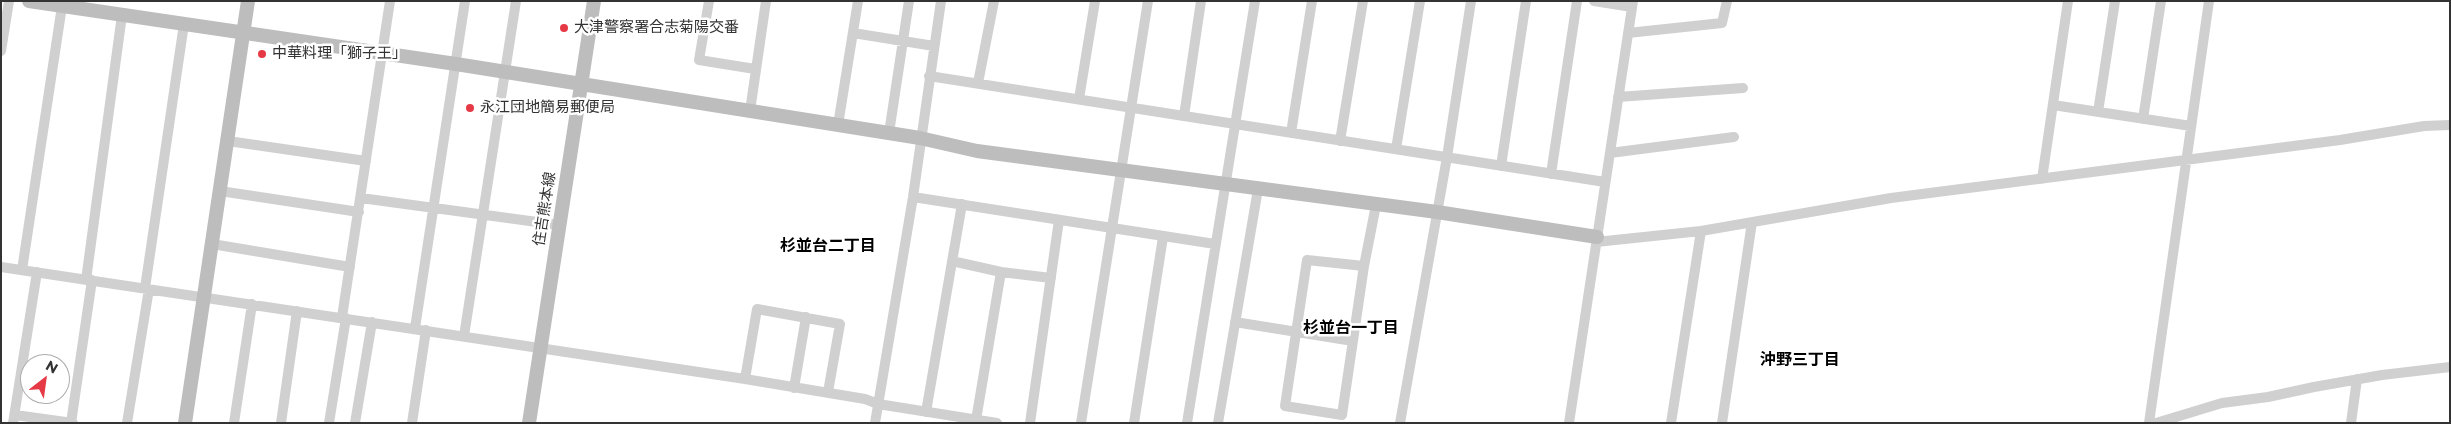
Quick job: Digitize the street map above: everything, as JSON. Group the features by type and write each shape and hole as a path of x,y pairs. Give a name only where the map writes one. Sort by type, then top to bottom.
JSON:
{"street":[{"path":"1,51 9,1"},
{"path":"29,1 456,64 920,138 977,151 1225,183 1376,206 1437,212 1597,239 1701,231 1891,198 2186,161 2424,126 2450,126"},
{"path":"185,423 245,33 248,1"},
{"path":"329,423 350,267 390,1"},
{"path":"412,423 433,208 465,1"},
{"path":"464,336 516,1"},
{"name":"住吉熊本線","path":"529,423 594,1"},
{"path":"709,1 699,60 755,69"},
{"path":"750,111 766,1"},
{"path":"838,125 858,1"},
{"path":"889,133 909,1"},
{"path":"875,423 913,196 941,1"},
{"path":"978,84 994,1"},
{"path":"1079,99 1095,1"},
{"path":"1081,423 1110,229 1148,1"},
{"path":"1184,116 1201,1"},
{"path":"1187,423 1255,1"},
{"path":"1291,133 1312,1"},
{"path":"1340,140 1363,1"},
{"path":"1396,149 1420,1"},
{"path":"1400,423 1447,157 1471,1"},
{"path":"1502,166 1526,1"},
{"path":"1551,174 1577,1"},
{"path":"1568,423 1632,4 1594,1"},
{"path":"1628,33 1722,23 1727,1"},
{"path":"2042,179 2068,1"},
{"path":"2098,112 2115,1"},
{"path":"2143,119 2161,1"},
{"path":"2149,423 2209,1"},
{"path":"22,270 62,6"},
{"path":"37,272 14,419 72,423 122,15"},
{"path":"127,423 184,24"},
{"path":"853,33 934,46"},
{"path":"929,76 1605,182"},
{"path":"1618,97 1743,88"},
{"path":"2053,105 2191,126"},
{"path":"1610,153 1734,137"},
{"path":"228,141 366,162"},
{"path":"1218,423 1258,189"},
{"path":"220,191 359,212"},
{"path":"913,196 1110,229 1215,244"},
{"path":"361,198 558,225"},
{"path":"926,412 962,204"},
{"path":"1364,266 1308,260 1285,406 1342,415 1364,266 1376,206"},
{"path":"1030,423 1059,220"},
{"path":"1722,423 1752,222"},
{"path":"1671,423 1701,231"},
{"path":"1134,423 1164,237"},
{"path":"212,244 350,267"},
{"path":"952,261 1001,272 1051,278"},
{"path":"1,267 344,317 745,379 865,399 878,404 954,419 997,423"},
{"path":"976,420 1001,272"},
{"path":"234,423 252,304"},
{"path":"745,379 756,308 840,324 828,392"},
{"path":"281,423 297,311"},
{"path":"794,388 806,318"},
{"path":"355,423 372,322"},
{"path":"1235,322 1354,341"},
{"path":"2156,423 2222,403 2268,397 2357,379 2450,368"},
{"path":"2351,423 2357,379"}],"place":[{"name":"大津警察署合志菊陽交番","path":"564,28"},
{"name":"中華料理「獅子王」","path":"262,54"},
{"name":"永江団地簡易郵便局","path":"470,108"}],"district":[{"name":"杉並台二丁目","path":"828,246"},
{"name":"杉並台一丁目","path":"1351,328"},
{"name":"沖野三丁目","path":"1800,360"}]}
